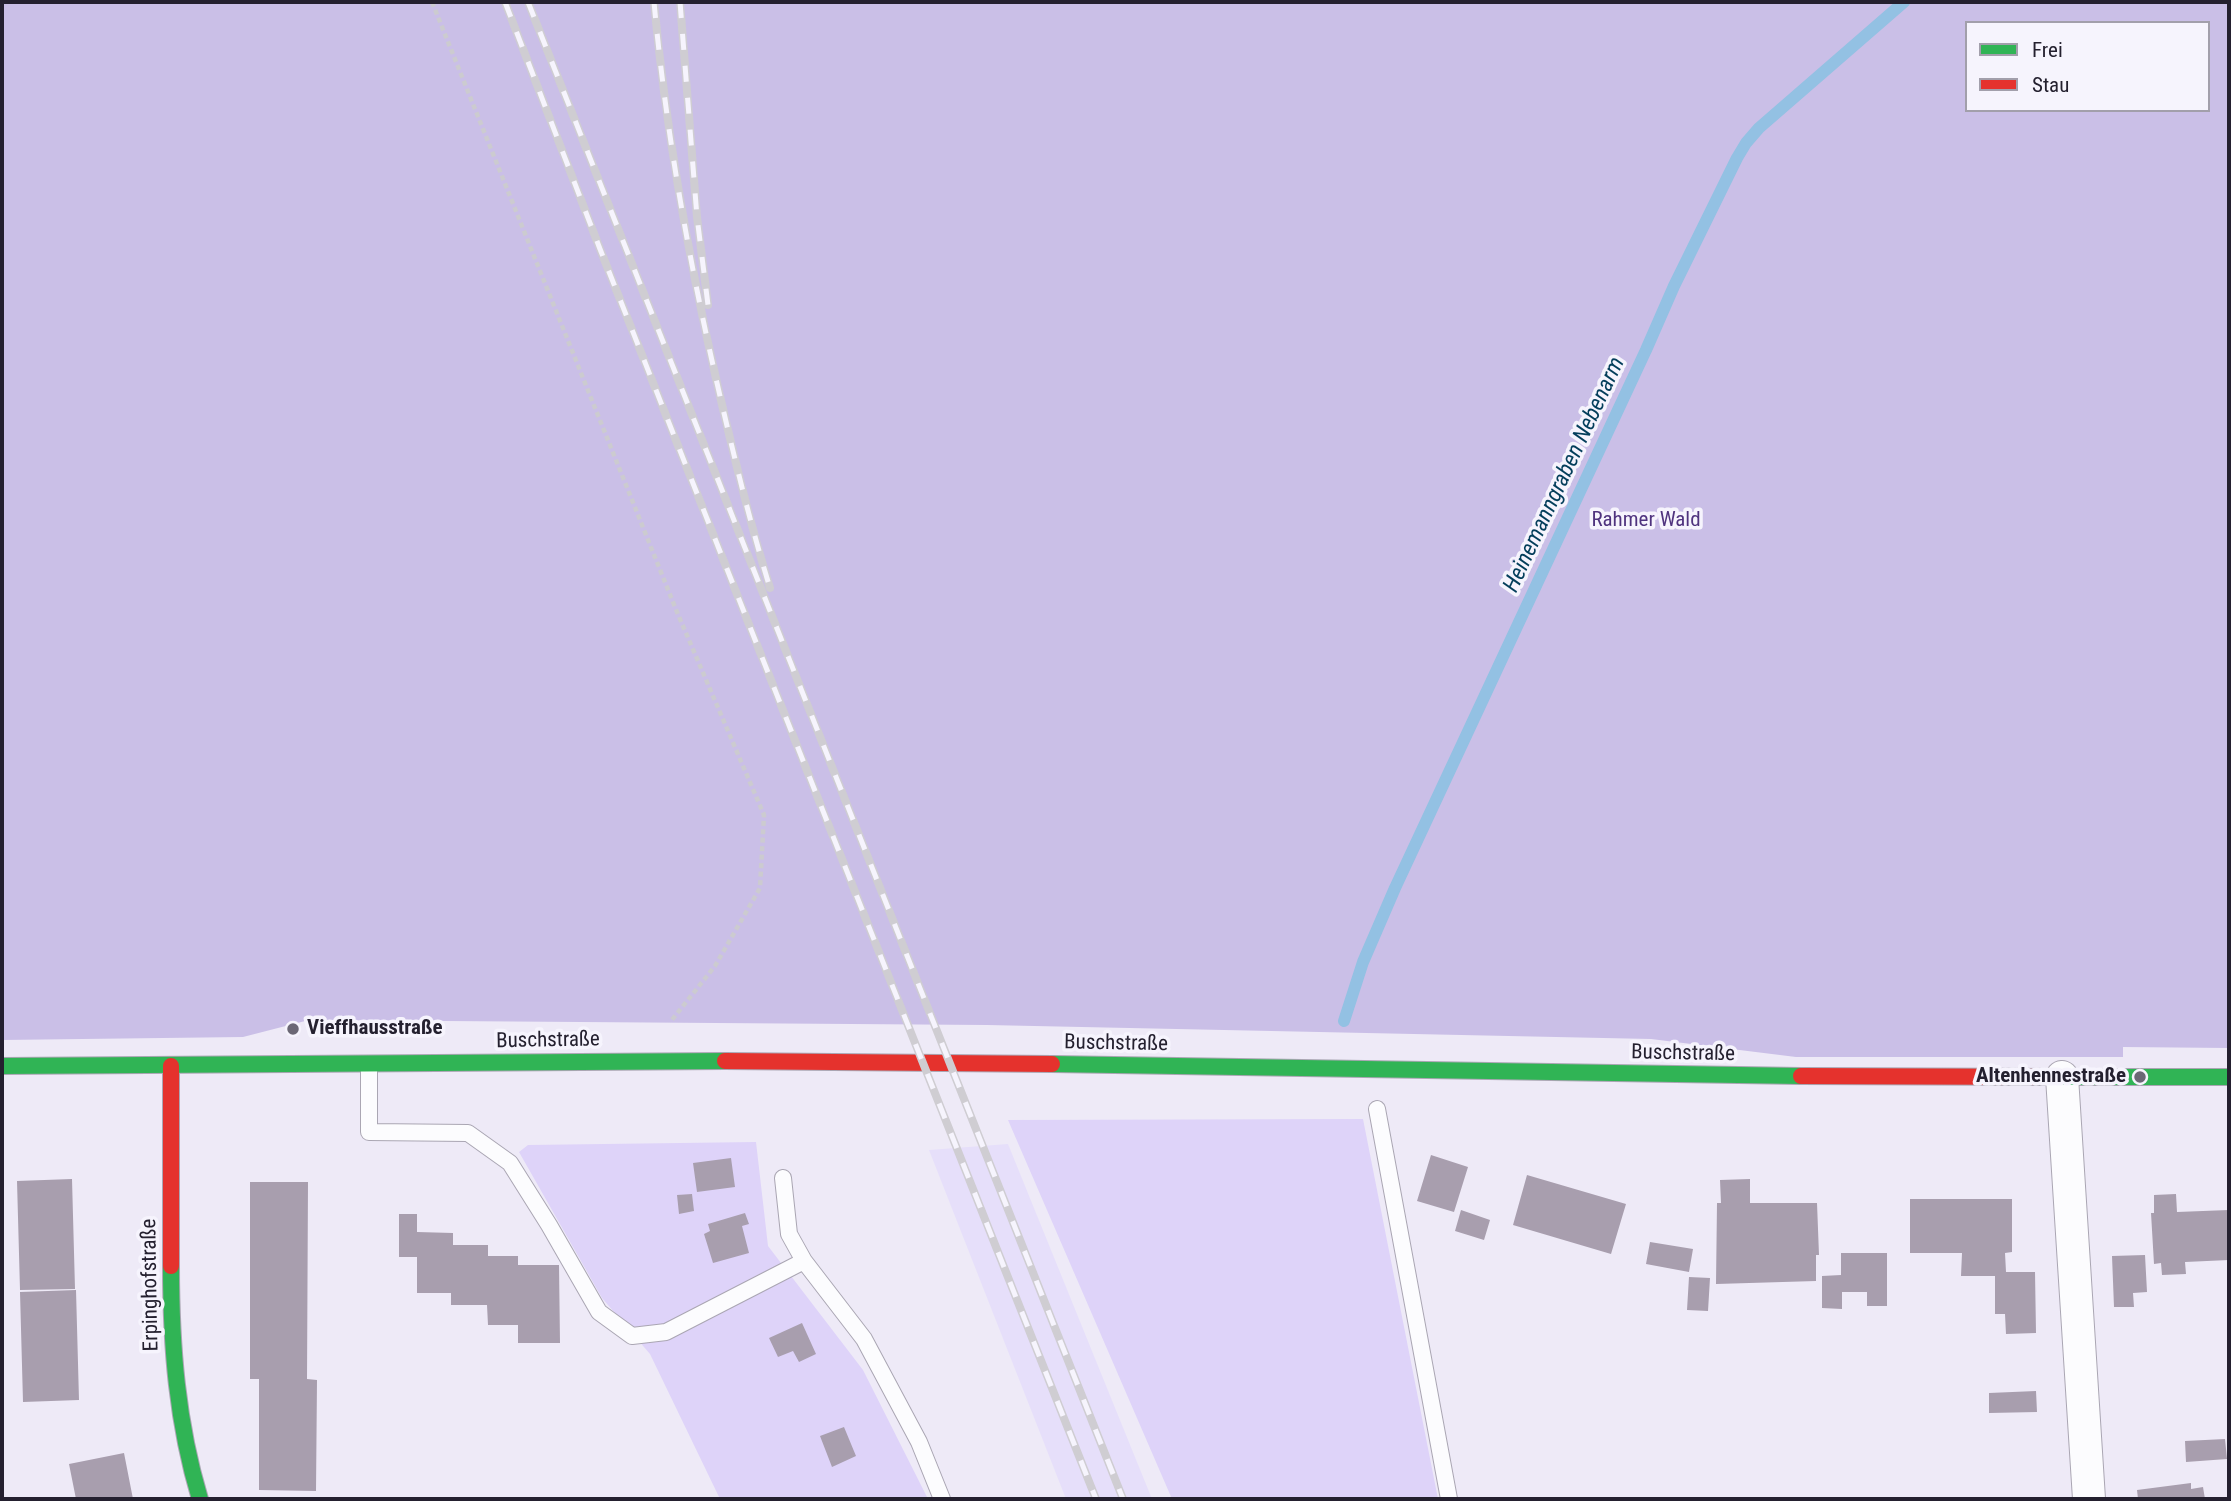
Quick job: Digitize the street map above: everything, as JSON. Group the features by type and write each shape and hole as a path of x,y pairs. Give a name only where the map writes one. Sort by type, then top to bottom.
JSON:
{"street":[{"name":"Buschstraße","path":"2,1066 628,1061 987,1063 1770,1076 2229,1077"},
{"name":"Erpinghofstraße","path":"171,1066 172,1343 179,1413 200,1499"},
{"path":"2062,1077 2089,1499"}],"lane":[{"path":"369,1064 369,1132 468,1133 510,1163 550,1225 598,1312 632,1336 666,1332 804,1261"},
{"path":"1377,1109 1449,1499"},
{"path":"783,1178 789,1234 804,1261 864,1339 919,1443 942,1499"}],"path":[{"path":"432,2 677,612 764,815 760,888 715,966 668,1024"}],"shaded area":[{"path":"1363,1119 1438,1499 1172,1499 1008,1120"},
{"path":"756,1142 768,1246 863,1370 928,1499 720,1499 650,1354 602,1298 519,1152 528,1145"},
{"path":"1008,1144 1152,1499 1066,1499 929,1150"}],"green space":[{"name":"Rahmer Wald","path":"2,2 2229,2 2229,1048 2123,1047 2123,1057 1796,1057 1651,1039 987,1025 309,1020 243,1037 2,1040"}],"building":[{"path":"1431,1155 1468,1167 1454,1212 1417,1201"},
{"path":"731,1158 735,1187 697,1192 693,1163"},
{"path":"1527,1175 1626,1204 1611,1254 1513,1225"},
{"path":"72,1179 75,1289 20,1290 17,1181"},
{"path":"1750,1179 1750,1203 1817,1203 1819,1255 1816,1255 1816,1281 1716,1284 1717,1203 1721,1203 1720,1180"},
{"path":"250,1182 308,1182 307,1379 317,1380 316,1491 259,1490 259,1379 250,1379"},
{"path":"692,1194 694,1211 679,1214 677,1195"},
{"path":"2176,1194 2177,1212 2229,1210 2229,1260 2185,1262 2186,1274 2162,1275 2161,1263 2154,1264 2151,1213 2154,1213 2154,1195"},
{"path":"1910,1199 2012,1199 2012,1252 2005,1253 2006,1272 2035,1272 2036,1333 2006,1334 2005,1314 1995,1314 1995,1276 1961,1276 1962,1253 1910,1253"},
{"path":"1461,1210 1490,1220 1484,1240 1455,1231"},
{"path":"745,1213 749,1224 742,1226 749,1253 713,1263 704,1234 710,1231 708,1224"},
{"path":"399,1214 417,1214 417,1232 453,1233 453,1245 488,1245 488,1256 518,1256 518,1265 559,1265 560,1343 518,1343 518,1325 488,1325 487,1305 451,1305 451,1293 417,1293 417,1257 399,1257"},
{"path":"1650,1242 1693,1249 1689,1272 1646,1264"},
{"path":"1841,1253 1887,1253 1887,1306 1867,1306 1867,1292 1842,1292 1842,1309 1822,1308 1822,1276 1841,1275"},
{"path":"2145,1255 2147,1292 2133,1293 2134,1307 2114,1307 2112,1256"},
{"path":"1689,1277 1710,1278 1708,1311 1687,1310"},
{"path":"76,1290 79,1400 23,1402 20,1292"},
{"path":"802,1323 816,1354 799,1362 793,1351 778,1357 769,1338"},
{"path":"2036,1391 2037,1412 1989,1413 1989,1393"},
{"path":"844,1427 856,1456 832,1467 820,1436"},
{"path":"2225,1439 2227,1459 2186,1462 2185,1441"},
{"path":"124,1453 133,1499 76,1499 69,1464"},
{"path":"2191,1483 2191,1489 2203,1487 2205,1499 2138,1499 2137,1490"}],"waterway":[{"name":"Heinemanngraben Nebenarm","path":"1344,1021 1363,962 1395,888 1674,286 1737,158 1759,128 1904,2"}],"railway":[{"path":"505,2 600,249 1096,1499"},
{"path":"528,2 1123,1499"},
{"path":"654,2 679,194 697,288 735,460 770,588"},
{"path":"680,2 697,217 708,305"}],"traffic: fast":[{"path":"2,1066 725,1061"},
{"path":"1052,1064 1801,1076"},
{"path":"2059,1077 2229,1077"},
{"path":"171,1266 177,1384 186,1442 200,1499"}],"traffic: jam":[{"path":"725,1061 1052,1064"},
{"path":"171,1066 171,1266"},
{"path":"1801,1076 2059,1077"}],"place":[{"name":"Vieffhausstraße","path":"293,1029"},
{"name":"Altenhennestraße","path":"2140,1077"}]}
